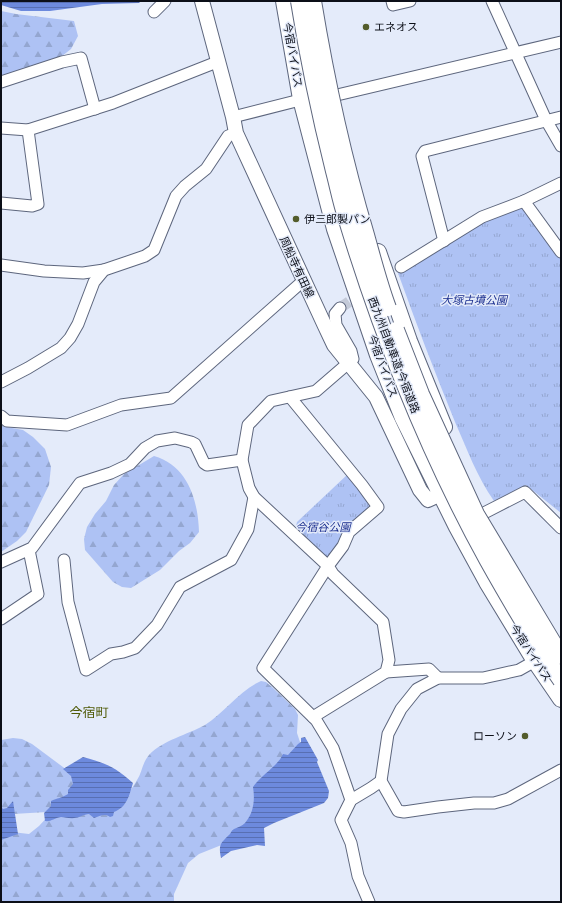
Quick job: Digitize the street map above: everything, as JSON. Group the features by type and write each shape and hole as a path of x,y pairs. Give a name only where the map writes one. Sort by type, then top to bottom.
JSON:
{"highway":[{"name":"今宿バイパス","path":"284,1 301,99 335,229 378,355 403,418 487,582 535,661 561,699"},
{"name":"西九州自動車道;今宿道路","path":"299,1 323,128 345,216 372,297 409,398 433,453 465,519 510,600 543,655 561,680"},
{"name":"西九州自動車道;今宿道路","path":"313,1 334,114 358,208 382,290 400,342 424,400 476,514 561,656"},
{"path":"321,1 337,94 362,195 382,264 409,341 448,436 484,513 519,578 561,645"}],"main road":[{"name":"周船寺有田線","path":"202,1 236,132 303,281 334,345 376,397 420,490 428,500 441,494"}],"street":[{"path":"154,12 165,1"},
{"path":"392,1 393,5 410,1"},
{"path":"492,1 546,120 561,146"},
{"path":"233,117 301,99 337,94 561,42"},
{"path":"1,82 62,62 81,58 95,109"},
{"path":"1,128 28,130 113,103 217,62"},
{"path":"444,241 422,156 425,151 561,117"},
{"path":"1,203 32,206 38,204 28,130"},
{"path":"1,265 44,271 83,273 104,270 145,256 154,250 176,196 185,186 206,169 228,136 236,132"},
{"path":"401,267 482,217 524,201 561,183"},
{"path":"524,201 561,252"},
{"path":"1,382 61,348 78,324 94,282 104,270"},
{"path":"4,418 67,425 121,405 171,398 303,281"},
{"path":"340,308 335,314 336,325 351,351 353,359 316,391 271,401 248,424 242,460 249,488 254,497 328,566 333,574 383,622 389,660 386,672"},
{"path":"290,397 362,485 378,507 349,532 343,546 328,566 263,668 316,720 333,748 351,800"},
{"path":"1,562 32,548 80,483 111,473 130,464 145,448 157,441 175,438 191,442 195,444 204,463 207,465 242,460"},
{"path":"484,513 525,492 561,528"},
{"path":"64,560 68,602 86,670 111,654 135,648 157,625 180,588 230,560 248,529 254,497"},
{"path":"1,619 38,594 29,550"},
{"path":"535,661 519,670 483,678 438,678 417,689 401,709 388,734 381,781 398,811 404,812 474,803 494,803 508,800 561,770"},
{"path":"313,717 386,672 429,669 438,678"},
{"path":"369,902 358,876 351,843 341,820 351,800 381,781"}],"green space":[{"path":"1,11 74,21 78,36 71,49 57,60 1,78"},
{"name":"大塚古墳公園","path":"519,205 525,207 561,258 561,513 526,485 494,501 477,473 468,453 398,273 480,223"},
{"path":"1,426 23,430 33,437 45,449 51,467 49,485 26,532 17,541 1,552"},
{"path":"154,456 166,461 175,468 183,476 189,486 196,508 199,532 190,543 179,551 160,570 131,588 122,587 113,582 85,550 84,539 87,527 95,514 106,501 114,485 124,474"},
{"name":"今宿谷公園","path":"348,474 372,504 371,508 341,546 326,559 306,540 296,526 297,522"},
{"path":"261,681 266,682 295,709 298,715 297,733 301,745 258,796 249,823 224,844 199,854 188,863 174,894 174,902 1,902 1,833 12,832 29,834 51,813 121,802 139,777 143,765 149,755 161,745 205,725 246,690"},
{"path":"13,738 22,739 32,744 71,773 75,783 69,796 47,812 13,814 1,813 1,740"}],"water":[{"path":"1,1 141,1 139,3 102,4 50,11 21,11 1,5"},
{"path":"305,737 318,760 317,762 329,791 328,798 324,803 264,828 265,846 257,845 231,851 221,858 220,847 222,842 232,830 245,823 250,815 254,801 253,787 260,778 277,763 283,754 288,755 301,742 301,738"},
{"path":"83,757 110,766 133,783 125,804 114,812 113,816 110,817 104,815 94,818 89,814 76,818 61,817 45,821 44,813 51,806 51,801 68,794 68,790 73,784 71,776 63,769"},
{"path":"13,801 18,834 1,840 1,807 3,809 7,808"}],"tunnel":[{"path":"340,308 362,293"}],"place":[{"name":"エネオス","path":"366,27"},
{"name":"伊三郎製パン","path":"296,219"},
{"name":"ローソン","path":"525,736"}],"district":[{"name":"今宿町","path":"89,712"}]}
